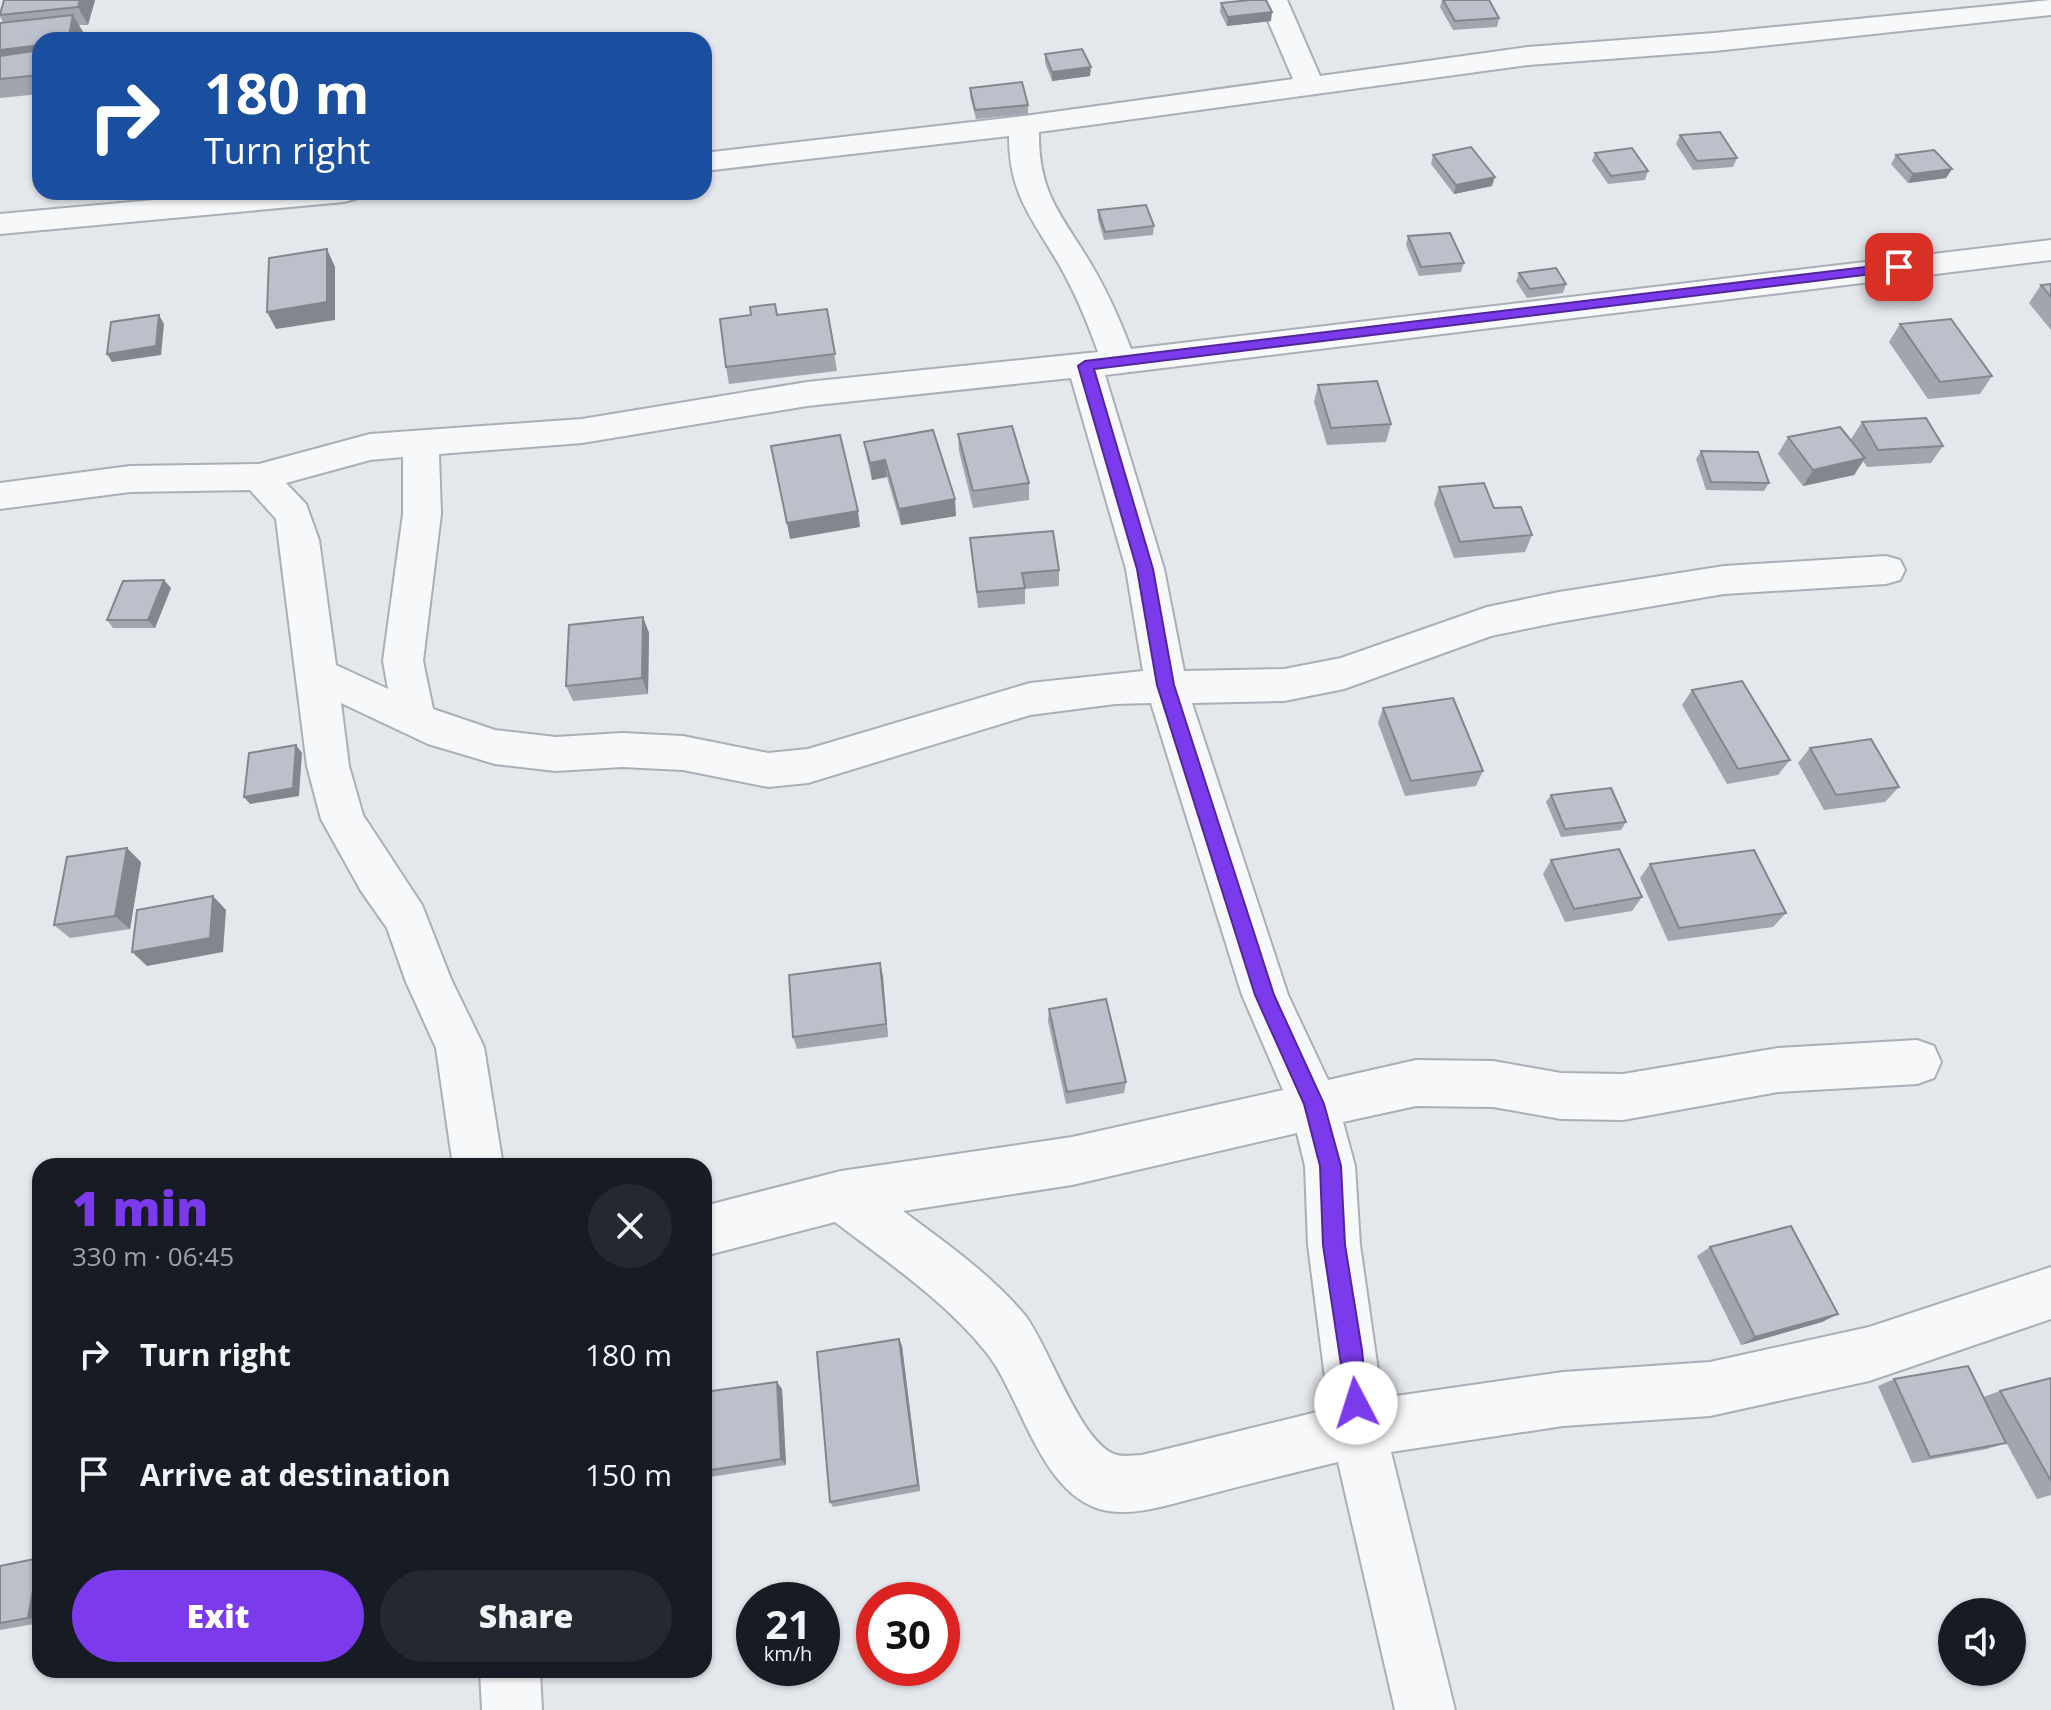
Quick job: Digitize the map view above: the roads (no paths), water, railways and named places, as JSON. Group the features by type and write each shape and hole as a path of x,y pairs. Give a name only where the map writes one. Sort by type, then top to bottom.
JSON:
{"street":[{"path":"1273,0 1289,43 1311,86"},
{"path":"712,161 1024,125 1528,56 1714,42 1912,10 2051,7"},
{"path":"1024,125 1022,151 1031,188 1045,222 1071,257 1101,312 1102,364 1166,685 1265,995 1314,1104 1330,1166 1334,1245 1351,1350 1358,1429 1425,1710"},
{"path":"0,224 258,200"},
{"path":"0,496 130,479 259,477 370,447 582,431 807,394 1102,364 2051,250"},
{"path":"414,720 403,661 422,514 421,443"},
{"path":"259,477 293,514 300,540 328,766 343,819 377,878 406,919 429,982 460,1047 477,1158"},
{"path":"316,674 414,720 495,747 556,754 622,750 683,753 768,770 808,766 1030,699 1166,685 1284,685 1344,673 1487,622 1559,607 1724,580 1886,570"},
{"path":"712,1229 841,1196 1072,1161 1416,1083 1493,1084 1561,1096 1623,1097 1778,1070 1917,1062"},
{"path":"841,1196 957,1283 1007,1335 1078,1460 1107,1483 1142,1483 1358,1429 1563,1399 1710,1389 1869,1354 2051,1293"},
{"path":"510,1678 512,1710"}]}
